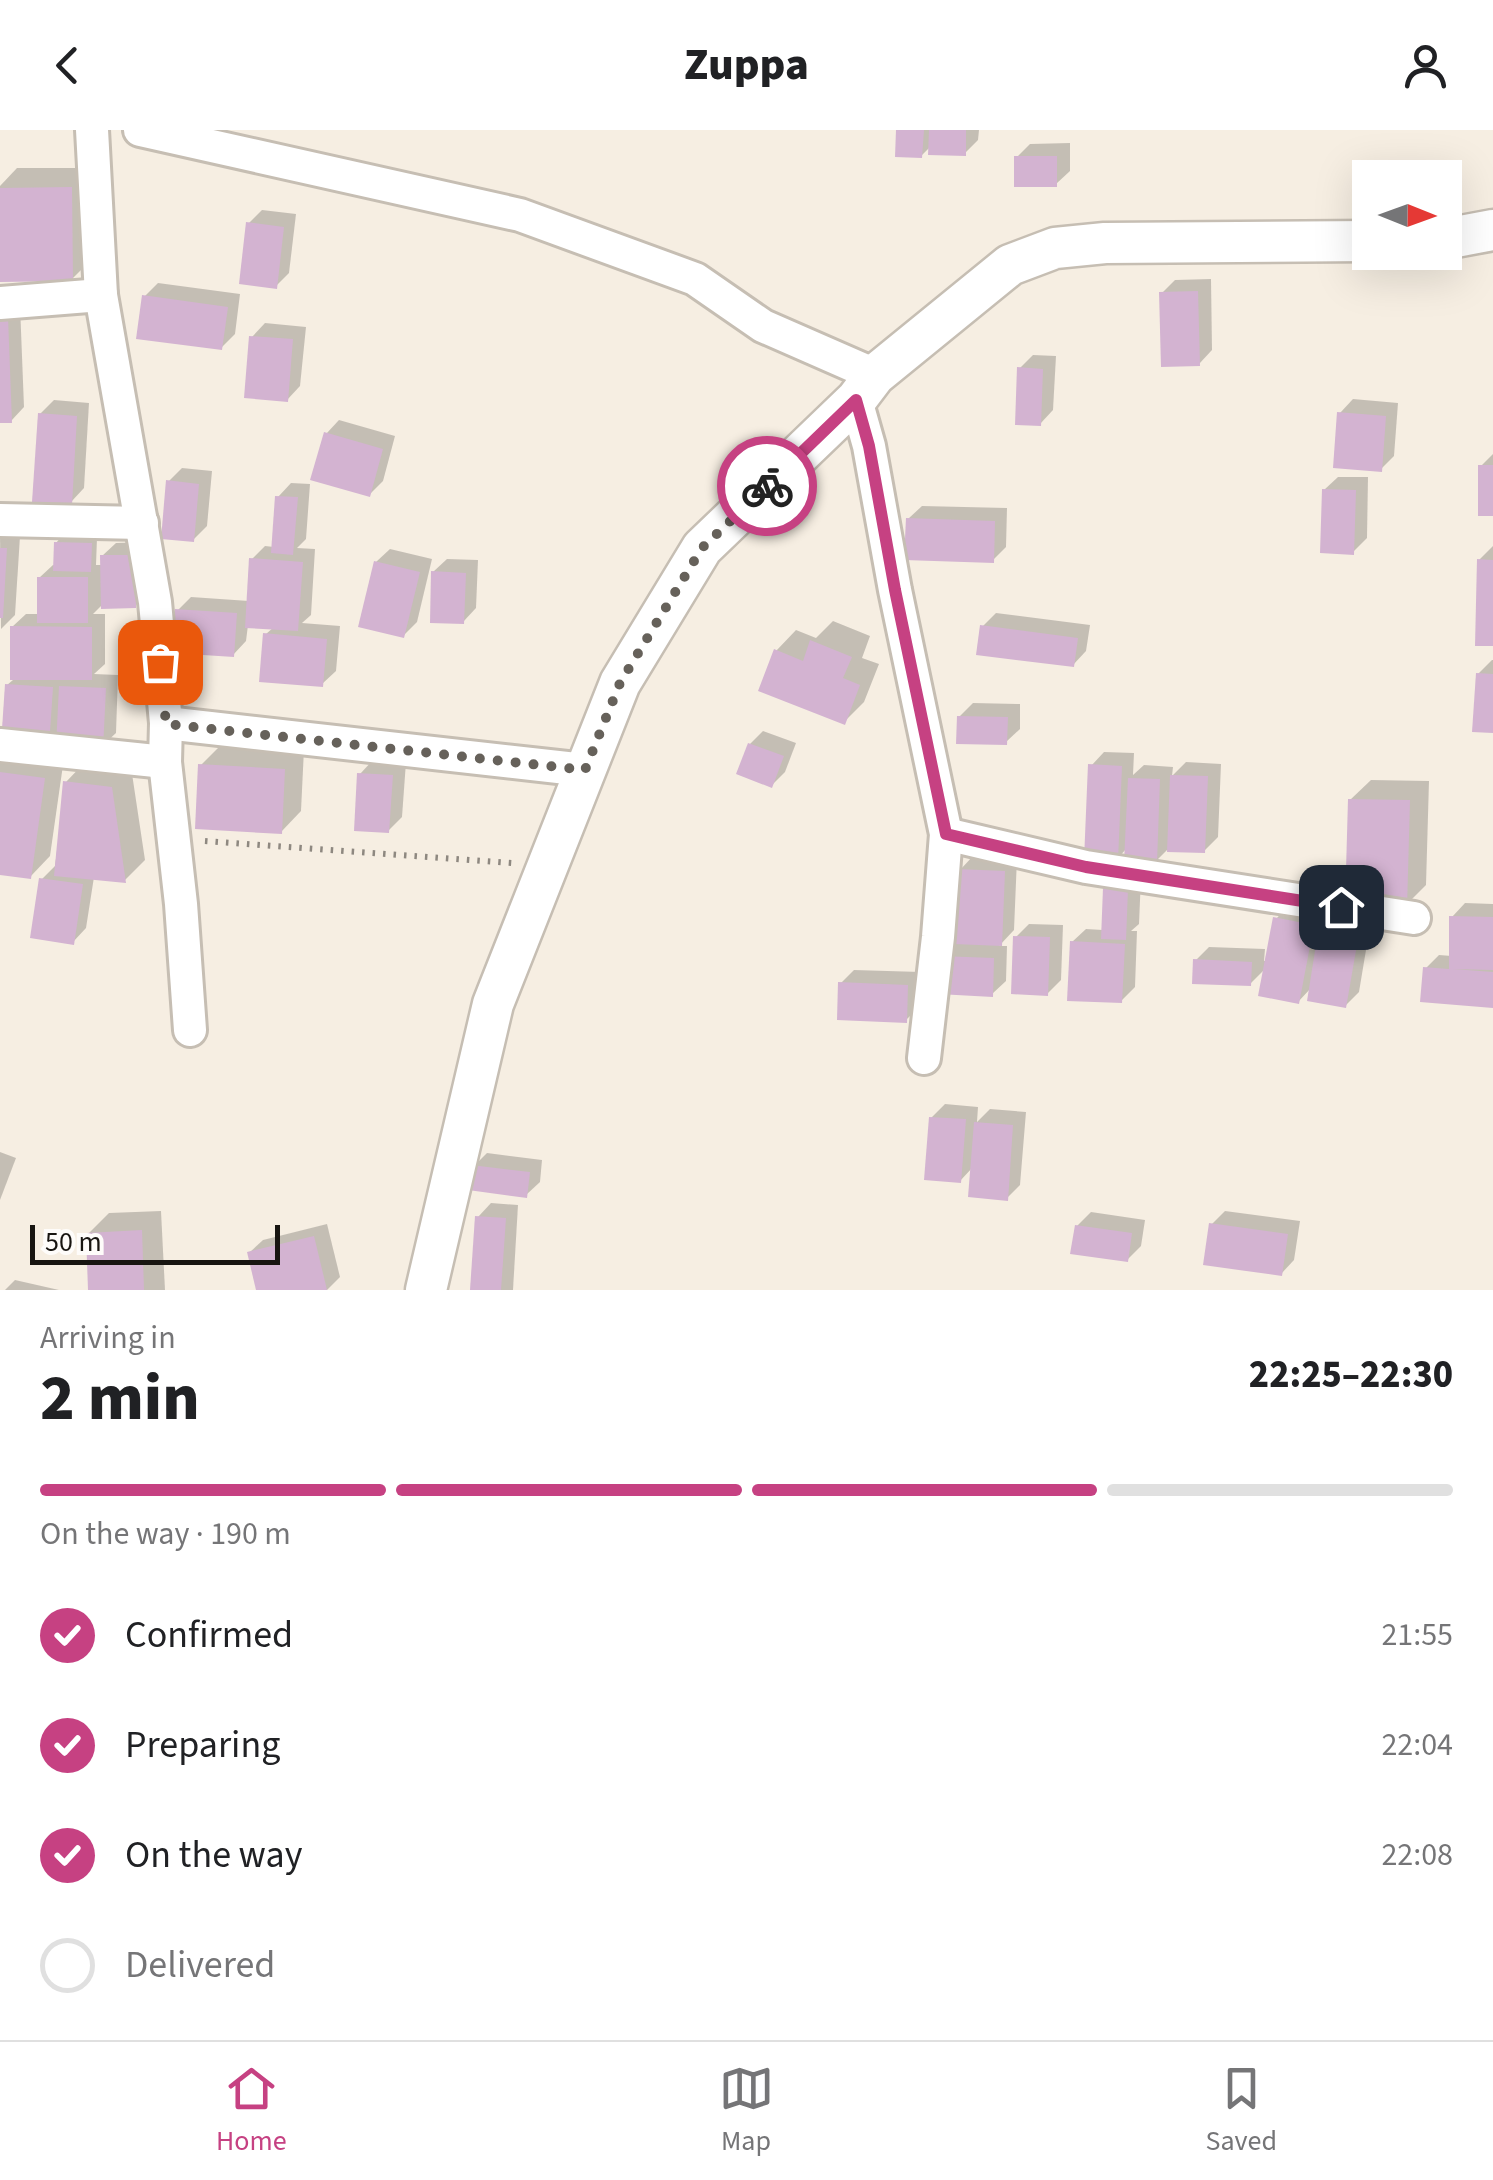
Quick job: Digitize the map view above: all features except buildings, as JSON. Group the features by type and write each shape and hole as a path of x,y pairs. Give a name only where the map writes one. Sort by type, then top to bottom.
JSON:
{"main road":[{"path":"1462,236 1493,230"},
{"path":"426,1290 493,1004 620,683 702,548 866,388 1010,265 1055,248 1105,243 1352,241"}],"street":[{"path":"92,130 101,296 155,602 166,724 165,762 190,1030"},
{"path":"140,130 520,215 695,279 763,326 866,388 869,446 946,834 924,1058"},
{"path":"0,303 101,296"},
{"path":"0,520 142,523"},
{"path":"166,724 585,770"},
{"path":"0,745 165,762"},
{"path":"946,834 1086,867 1414,918"}],"path":[{"path":"174,839 548,865"}],"way so far":[{"path":"160,662 166,724 585,770 620,683 702,548 767,486"}],"route":[{"path":"767,486 856,400 869,446 946,834 1086,867 1341,907"}]}
